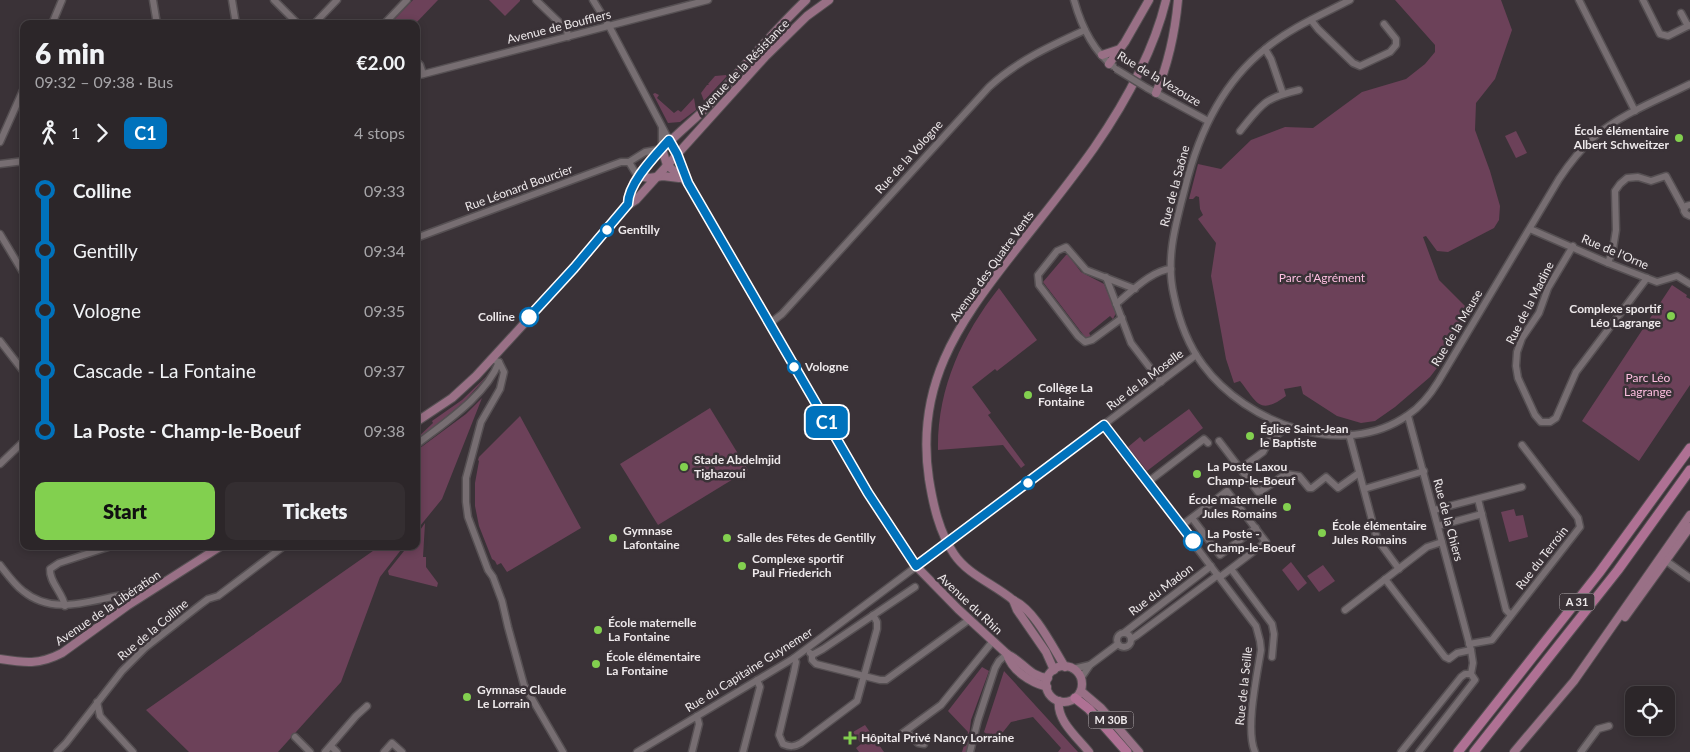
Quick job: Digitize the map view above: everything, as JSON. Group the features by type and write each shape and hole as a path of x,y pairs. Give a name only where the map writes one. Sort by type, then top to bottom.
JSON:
{"highway":[{"name":"A 31","path":"1458,752 1599,573 1690,448"},
{"name":"A 31","path":"1474,752 1618,570 1690,470"},
{"path":"1075,697 1089,709 1127,752"}],"main road":[{"name":"Avenue de la Résistance","path":"669,140 706,107 806,0"},
{"path":"806,0 804,11 808,16"},
{"name":"Avenue de la Résistance","path":"677,154 765,57 808,16 829,0"},
{"path":"1113,66 1120,49 1149,0"},
{"name":"Avenue des Quatre Vents","path":"1065,667 1034,619 1021,604 1012,600 965,567 954,553 941,527 932,495 928,468 928,425 933,393 947,351 966,316 1093,149 1121,107 1151,46 1166,0"},
{"path":"1156,93 1166,70 1172,47 1178,0"},
{"path":"1102,55 1120,49"},
{"path":"420,419 463,388 495,360 628,204 636,200 677,154 669,140 628,194 628,204"},
{"path":"662,148 667,165 679,178 688,183"},
{"name":"Avenue du Rhin","path":"677,154 688,183 769,324 868,493 916,566 1007,654 1016,658 1035,676 1048,678"},
{"path":"640,176 648,178 663,176 679,178"},
{"path":"1514,752 1594,658 1663,559 1690,515"},
{"path":"1663,559 1690,527"},
{"name":"Avenue de la Libération","path":"0,659 34,663 62,653 137,600 215,550"},
{"name":"Avenue des Quatre Vents","path":"1012,600 1046,652 1054,670"},
{"name":"Avenue du Rhin","path":"1007,654 1010,664 1015,669 1032,681 1047,687"},
{"path":"1062,715 1075,697 1081,678 1073,669 1065,667 1054,670 1048,678 1047,687 1051,696 1058,701 1075,697"},
{"name":"M 30B","path":"1075,697 1101,708 1139,752"},
{"path":"1058,701 1058,706 1067,726 1089,752"},
{"path":"1520,752 1532,732"}],"street":[{"path":"54,20 62,0"},
{"path":"153,0 156,20"},
{"path":"232,0 235,20"},
{"path":"274,0 294,20"},
{"path":"318,20 336,0"},
{"path":"388,20 407,0"},
{"path":"536,0 567,30 568,37"},
{"path":"593,0 609,26 669,140"},
{"name":"Avenue de Boufflers","path":"420,75 708,0"},
{"name":"Rue de la Vezouze","path":"1074,0 1089,39 1113,66 1147,88 1208,121"},
{"name":"Rue de la Saône","path":"1196,355 1179,315 1171,269 1173,237 1192,162 1208,121 1235,80 1265,49 1288,32 1350,0"},
{"path":"1578,0 1635,112"},
{"path":"1643,0 1660,34 1668,36 1689,26 1681,13"},
{"path":"1312,20 1318,29 1353,63 1360,66 1390,52 1394,48 1396,39 1384,24"},
{"name":"Rue de la Vologne","path":"769,324 782,314 989,87 1021,61 1085,30"},
{"path":"1265,49 1271,59 1283,94"},
{"name":"Rue de la Meuse","path":"1196,355 1215,379 1237,400 1258,413 1287,426 1309,432 1349,434 1379,429 1408,416 1433,390 1559,179 1579,152 1602,131 1690,84"},
{"path":"1240,131 1264,103 1273,97 1299,90"},
{"path":"0,142 20,97"},
{"path":"662,127 662,148"},
{"name":"Rue Léonard Bourcier","path":"420,237 621,162 630,162 645,152 662,148"},
{"path":"0,164 20,162"},
{"path":"630,162 634,172 640,176"},
{"path":"1608,262 1616,232 1614,196 1620,184 1633,177 1651,181 1666,176 1685,206 1686,214 1690,216"},
{"name":"Rue de l'Orne","path":"1530,228 1647,278 1660,282 1677,276 1690,284"},
{"path":"0,234 20,267"},
{"name":"Rue de la Madine","path":"1573,246 1548,288 1538,313 1522,338 1517,352 1516,366 1518,378 1535,416 1541,422 1550,422 1556,418 1570,383 1579,367 1647,278"},
{"path":"1122,318 1087,342 1078,336 1045,292 1038,282 1038,275 1057,251 1066,247 1086,270 1135,289"},
{"path":"1116,304 1153,274 1164,269 1171,269"},
{"path":"1106,277 1132,343 1161,382"},
{"path":"0,341 20,367"},
{"name":"Rue de la Moselle","path":"916,566 1196,355"},
{"path":"495,360 496,371 502,381"},
{"path":"495,360 504,372 500,389 482,422 467,469 465,486 467,508 488,570 493,577 502,601 524,685 563,752"},
{"path":"420,442 470,401 492,378 496,371"},
{"name":"Rue de la Chiers","path":"1408,416 1470,647"},
{"name":"Rue de la Seille","path":"1104,425 1253,622 1260,641 1261,650 1250,736 1254,752"},
{"path":"1240,469 1263,452 1269,441 1287,426"},
{"path":"1349,434 1379,542 1398,569"},
{"path":"1148,482 1204,439 1208,443"},
{"path":"1219,441 1256,490 1260,492 1286,474 1299,476 1309,488 1327,477 1338,488 1360,473"},
{"path":"0,464 20,444"},
{"name":"Rue du Terroin","path":"1385,579 1444,657 1449,659 1470,647 1492,640 1580,528 1580,521 1522,445"},
{"path":"1364,489 1424,471"},
{"path":"1434,510 1522,487"},
{"path":"1181,526 1227,491 1256,528 1220,555 1192,518"},
{"path":"1478,499 1506,610 1511,615"},
{"path":"1438,526 1482,514"},
{"name":"Rue du Madon","path":"1131,638 1231,569 1266,542 1256,528"},
{"path":"1345,610 1427,547 1442,542"},
{"path":"66,606 50,575 50,569 59,563 99,550"},
{"name":"Rue de la Colline","path":"57,752 122,671 145,648 180,619 208,599 218,596 279,550"},
{"path":"1663,559 1690,578"},
{"path":"0,565 28,595 42,602 66,606 130,594 133,594 137,600"},
{"name":"Rue du Capitaine Guynemer","path":"638,752 794,658 916,566"},
{"name":"Rue du Madon","path":"1125,632 1211,566"},
{"path":"1231,569 1272,624 1274,634 1272,657"},
{"path":"812,655 915,587"},
{"path":"794,658 796,662 779,735 783,744 790,747 795,747 801,743 855,704 859,699 877,629 877,622 873,615"},
{"path":"807,649 816,664 880,680 891,678 970,619"},
{"path":"1125,632 1131,638 1130,643 1126,646 1118,644 1116,640 1121,633 1125,632"},
{"path":"924,744 918,743 903,733 940,705 994,641"},
{"path":"1081,678 1090,665 1118,644"},
{"path":"1419,752 1474,683 1475,679 1471,674 1473,663 1470,647"},
{"path":"970,752 995,668 1007,654"},
{"path":"1073,669 1090,665"},
{"path":"1401,752 1461,677 1465,674 1471,674"},
{"path":"743,752 760,687 758,680"},
{"path":"97,702 100,716 133,752"},
{"path":"325,752 367,706"},
{"path":"87,715 100,716"},
{"path":"692,752 699,724 697,716"},
{"path":"1581,752 1598,729 1609,726"},
{"path":"294,737 310,752"},
{"path":"384,752 392,743 402,752"},
{"path":"331,746 337,752"}],"green space":[{"path":"413,0 438,0 419,20 394,20"},
{"path":"489,0 520,0 520,1 505,16"},
{"name":"Parc d'Agrément","path":"1395,0 1501,0 1512,30 1495,79 1476,103 1475,130 1500,206 1499,220 1494,228 1448,252 1437,251 1426,236 1423,237 1439,280 1470,311 1440,364 1430,377 1395,407 1375,421 1361,423 1337,416 1303,394 1301,386 1284,389 1286,396 1277,402 1264,406 1255,400 1240,381 1234,383 1226,359 1211,276 1216,243 1198,219 1203,215 1200,209 1199,197 1196,196 1193,199 1189,199 1198,164 1221,169 1251,140 1285,127 1313,128 1362,92 1406,79 1425,64 1435,52 1435,45"},
{"path":"726,75 704,101 701,93 707,85 715,76"},
{"path":"653,94 659,95 657,98 674,113 678,110 681,112 694,98 696,110 680,122 668,123"},
{"path":"1516,131 1527,153 1516,158 1505,136"},
{"path":"1066,255 1081,272 1104,284 1116,313 1113,319 1110,316 1089,333 1091,337 1085,337 1043,282"},
{"name":"Parc Léo Lagrange","path":"1672,285 1690,299 1690,385 1639,461 1582,421"},
{"path":"999,288 1037,340 997,371 995,369 972,387 991,413 988,415 1025,465 1021,468 1003,445 938,450 942,406 954,364 974,325"},
{"path":"489,374 464,402 420,438 420,435 433,423 432,421 462,400"},
{"path":"482,398 442,499 420,526 420,448 466,414"},
{"name":"Stade Abdelmjid Tighazoui","path":"710,408 748,470 658,525 620,464"},
{"path":"1189,409 1203,428 1147,471 1128,447 1140,437 1144,442"},
{"path":"520,416 581,528 507,572 501,563 497,565 492,559 479,526 475,506 475,483 479,457"},
{"path":"1514,509 1516,516 1523,515 1528,537 1509,542 1501,512"},
{"path":"425,523 423,557 426,557 426,567 438,583 437,587 389,575 388,571 405,550 420,550 420,530"},
{"path":"374,550 401,550 380,577 341,682 278,752 189,752 146,710"},
{"path":"1291,562 1307,583 1298,591 1282,570"},
{"path":"1323,565 1335,581 1319,592 1307,576"},
{"path":"982,667 989,671 971,720 967,752 962,752 968,732 948,711"},
{"path":"1004,671 1078,752 1058,752 1061,748 1033,717 1011,722 1003,732 992,738 984,732"},
{"path":"865,725 884,752 859,752 856,748 861,744 853,732"}],"bus line":[{"name":"C1","path":"529,317 574,268 628,204 628,194 669,140 677,154 688,183 775,334 868,493 916,566 1104,425 1193,541"}],"place":[{"name":"École élémentaire Albert Schweitzer","path":"1679,138"},
{"name":"Gentilly","path":"607,230"},
{"name":"Complexe sportif Léo Lagrange","path":"1671,316"},
{"name":"Colline","path":"529,317"},
{"name":"Vologne","path":"794,367"},
{"name":"Collège La Fontaine","path":"1028,395"},
{"name":"Église Saint-Jean le Baptiste","path":"1250,436"},
{"name":"Stade Abdelmjid Tighazoui","path":"684,467"},
{"name":"La Poste Laxou Champ-le-Boeuf","path":"1197,474"},
{"name":"École maternelle Jules Romains","path":"1287,507"},
{"name":"École élémentaire Jules Romains","path":"1322,533"},
{"name":"Gymnase Lafontaine","path":"613,538"},
{"name":"Salle des Fêtes de Gentilly","path":"727,538"},
{"name":"La Poste - Champ-le-Boeuf","path":"1193,541"},
{"name":"Complexe sportif Paul Friederich","path":"742,566"},
{"name":"École maternelle La Fontaine","path":"598,630"},
{"name":"École élémentaire La Fontaine","path":"596,664"},
{"name":"Gymnase Claude Le Lorrain","path":"467,697"},
{"name":"Hôpital Privé Nancy Lorraine","path":"850,738"}]}
